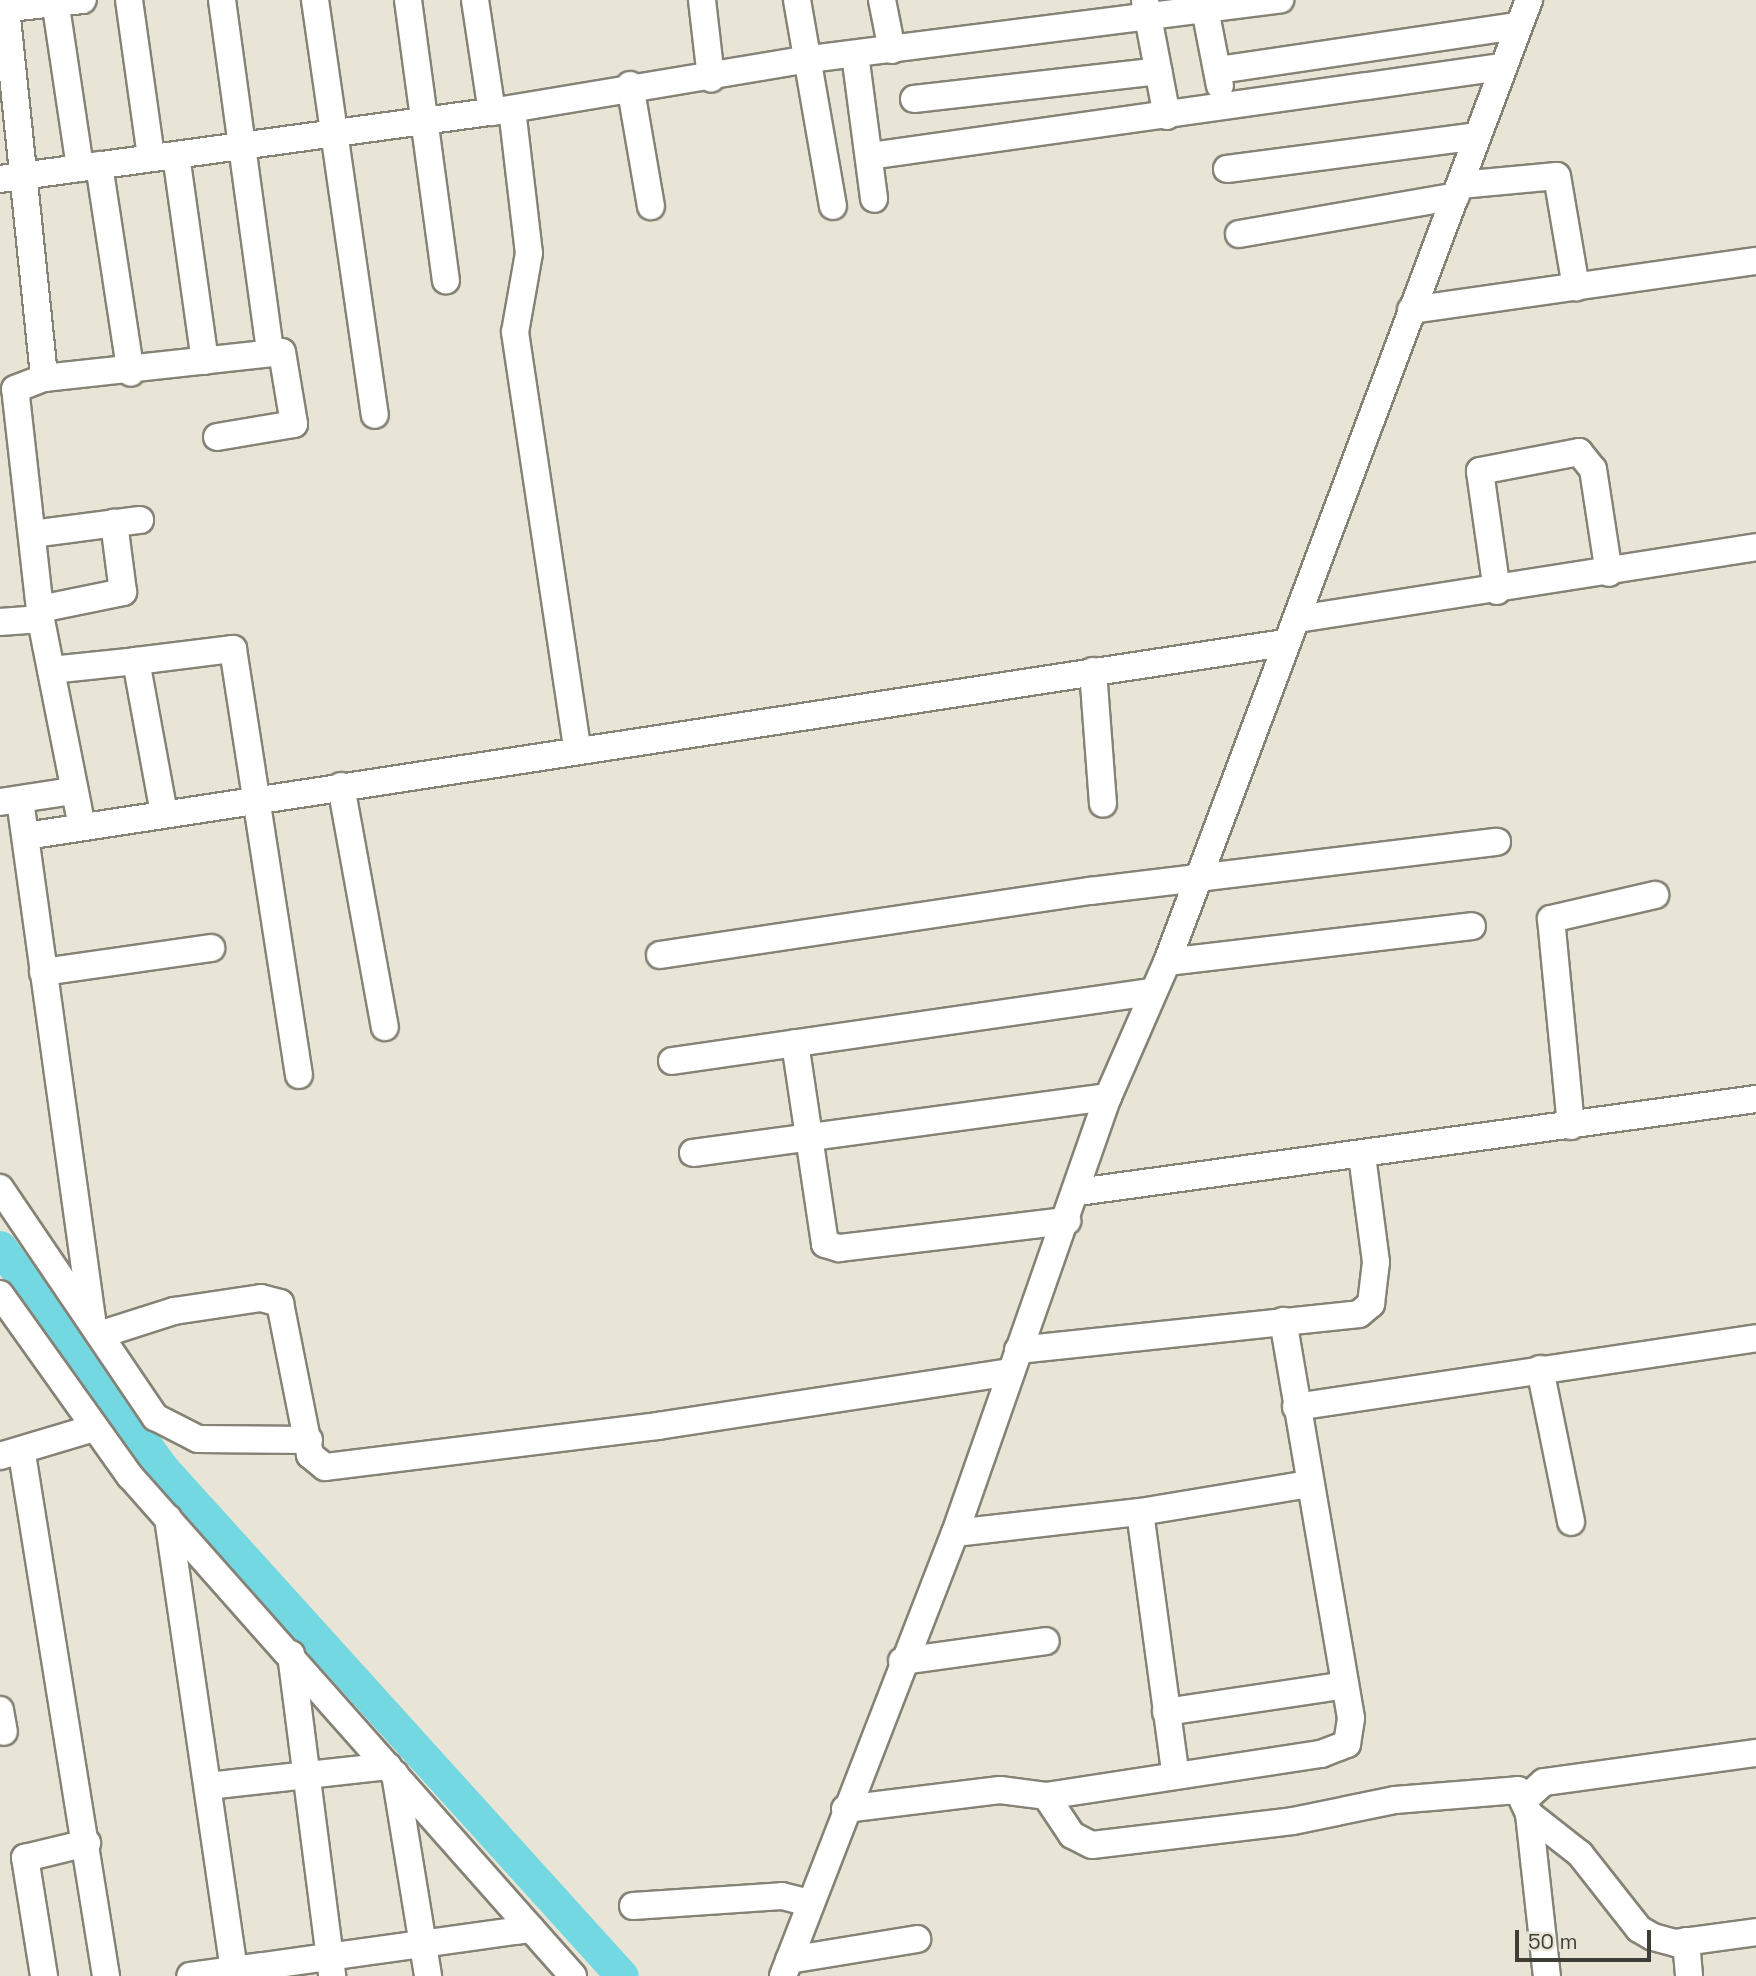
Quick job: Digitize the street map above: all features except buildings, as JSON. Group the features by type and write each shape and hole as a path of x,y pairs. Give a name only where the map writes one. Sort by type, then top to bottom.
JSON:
{"street":[{"path":"44,378 13,178 3,9 83,0"},
{"path":"129,0 164,156 205,361"},
{"path":"222,0 270,350"},
{"path":"315,0 332,133 375,415"},
{"path":"408,0 446,280"},
{"path":"475,0 502,111 529,253 515,332 577,749"},
{"path":"702,0 711,78"},
{"path":"797,0 833,195 872,178 1167,116 1502,67"},
{"path":"882,0 892,50"},
{"path":"13,178 502,111 630,85 711,78 810,59 892,50 1146,9 1205,9 1275,0"},
{"path":"786,1968 901,1661 955,1533 1014,1361 1078,1192 1108,1097 1167,962 1285,643 1298,619 1502,67 1530,0"},
{"path":"56,2 131,373"},
{"path":"1146,9 1167,116"},
{"path":"1205,9 1219,70 1221,108"},
{"path":"1219,70 1518,26"},
{"path":"855,54 872,178"},
{"path":"914,99 1158,71"},
{"path":"630,85 651,206"},
{"path":"1227,169 1476,136"},
{"path":"1240,234 1458,191 1557,176 1576,287"},
{"path":"1411,310 1756,261"},
{"path":"82,827 41,614 32,534 8,388 44,378 131,373 270,350 282,352 294,424 217,437"},
{"path":"1497,591 1480,471 1579,452 1593,469 1609,573"},
{"path":"0,622 123,592 127,522 32,534"},
{"path":"1298,619 1497,591 1756,547"},
{"path":"26,836 577,749 1285,643"},
{"path":"51,670 232,647 299,1075"},
{"path":"136,661 164,814"},
{"path":"1093,671 1103,804"},
{"path":"341,786 385,1027"},
{"path":"73,791 10,801 26,836 43,972 97,1326"},
{"path":"660,955 1196,879 1497,842"},
{"path":"1571,1126 1550,919 1655,895"},
{"path":"1167,962 1472,926"},
{"path":"43,972 211,948"},
{"path":"672,1061 1153,992"},
{"path":"795,1043 804,1138 822,1236 832,1248 1067,1221"},
{"path":"693,1153 1108,1097"},
{"path":"1078,1192 1756,1099"},
{"path":"97,1326 174,1311 271,1298 288,1321 314,1464 366,1463 1014,1361 1283,1321 1359,1314 1371,1304 1376,1262 1362,1155"},
{"path":"0,1188 97,1326 155,1417 175,1432 198,1439 309,1440"},
{"path":"0,1294 94,1429 168,1518 573,1976"},
{"path":"845,1810 1000,1790 1046,1796 1175,1772 1338,1751 1352,1731 1341,1686 1283,1321"},
{"path":"1296,1407 1756,1338"},
{"path":"1540,1369 1571,1522"},
{"path":"94,1429 11,1455 87,1843 106,1976"},
{"path":"955,1533 1140,1512 1310,1484"},
{"path":"1140,1512 1175,1772"},
{"path":"168,1518 235,1973"},
{"path":"901,1661 1046,1641"},
{"path":"290,1654 331,1967"},
{"path":"1166,1712 1341,1686"},
{"path":"1547,1976 1527,1806 1544,1782 1756,1754"},
{"path":"208,1786 307,1773 392,1770"},
{"path":"392,1770 425,1943 428,1976"},
{"path":"1046,1796 1072,1835 1092,1845 1502,1787 1518,1790 1527,1806 1580,1854 1639,1929 1686,1941 1756,1932"},
{"path":"44,1976 25,1858 87,1843"},
{"path":"633,1906 782,1896 810,1903"},
{"path":"190,1976 331,1967 425,1943 531,1929"},
{"path":"786,1968 917,1940"},
{"path":"1686,1941 1689,1976"}],"waterway":[{"path":"0,1247 164,1470 622,1976"}]}
